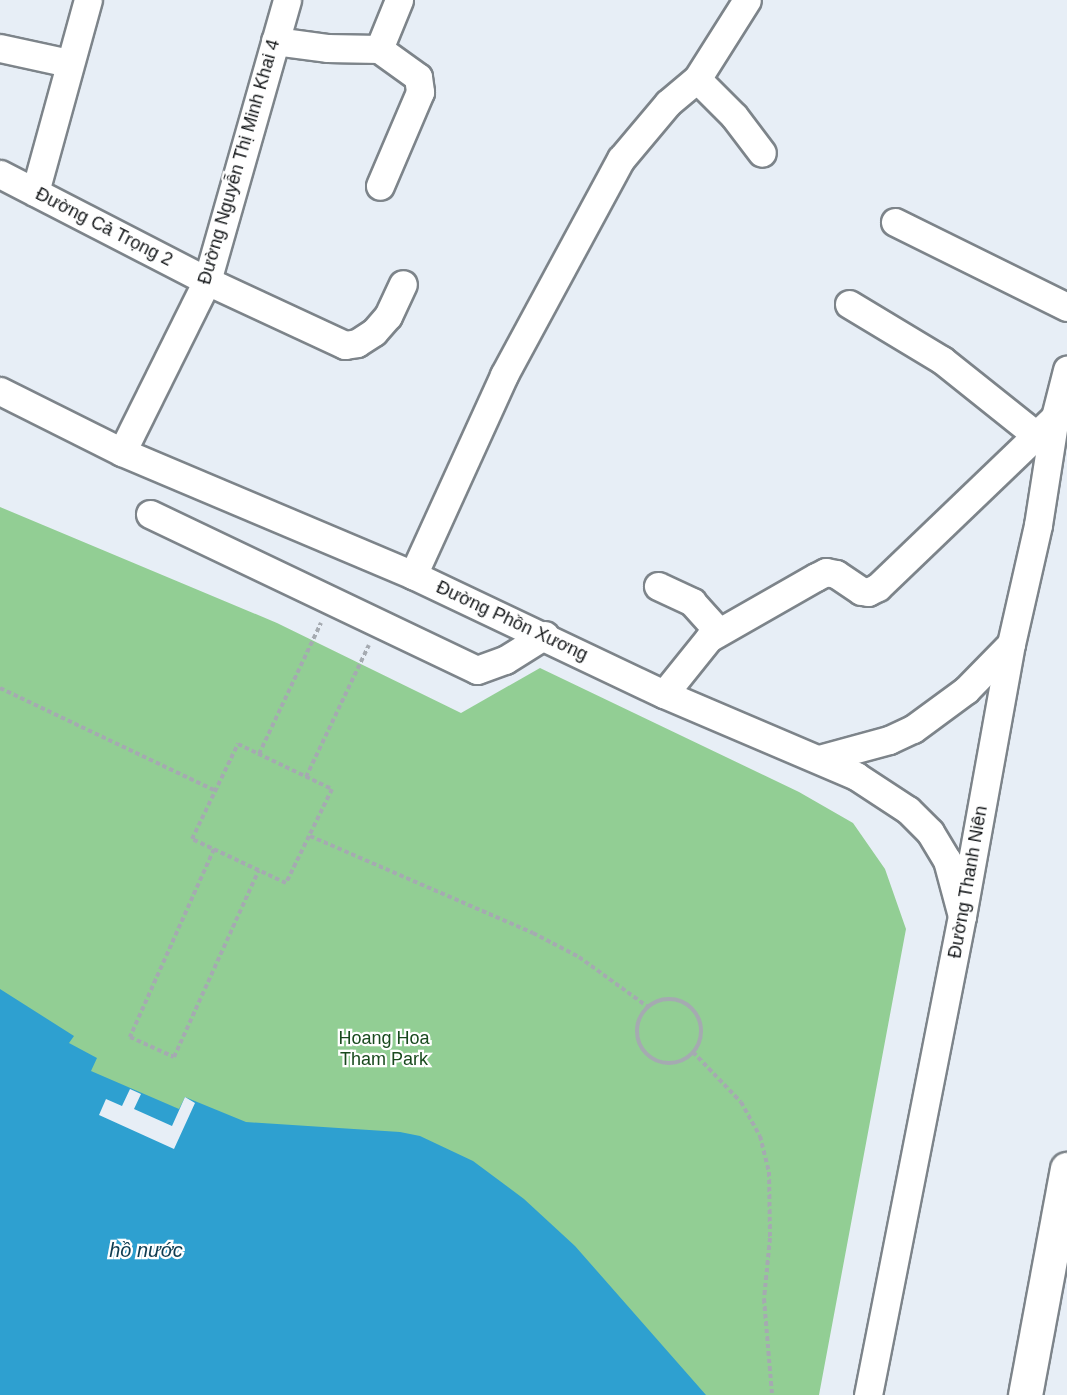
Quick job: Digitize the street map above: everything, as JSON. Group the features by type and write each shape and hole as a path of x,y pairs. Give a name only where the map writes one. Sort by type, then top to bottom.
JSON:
{"highway":[{"path":"1025,1395 1067,1169"}],"street":[{"path":"35,192 88,0"},
{"name":"Đường Nguyễn Thị Minh Khai 4","path":"122,452 207,281 287,0"},
{"path":"379,49 399,0"},
{"path":"413,574 504,375 616,168 668,103 697,79 747,0"},
{"path":"275,41 327,48 379,49 418,77 420,92 380,186"},
{"path":"0,48 69,63"},
{"path":"697,79 734,116 762,153"},
{"name":"Đường Cả Trọng 2","path":"0,174 207,281 345,345 357,343 374,332 388,316 403,284"},
{"path":"894,222 1067,308"},
{"path":"664,694 696,652 718,631 826,572 836,574 861,591 868,592 879,587 1045,426 849,304"},
{"name":"Đường Thanh Niên","path":"868,1395 962,916 1011,644 1038,525 1045,426 1067,370"},
{"name":"Đường Phồn Xương","path":"0,392 122,452 413,574 545,635 664,694 855,776 908,810 930,832 947,860 962,916"},
{"path":"150,514 477,670 505,660 545,635"},
{"path":"658,586 692,602 718,631"},
{"path":"819,759 889,740 913,729 966,690 1011,644"}],"path":[{"path":"260,754 332,601"},
{"path":"306,777 379,623"},
{"path":"0,688 216,790"},
{"path":"238,744 260,754 332,789 286,884 192,838 238,744"},
{"path":"309,836 533,933 579,957 648,1007"},
{"path":"214,849 130,1037 174,1058 259,870"},
{"path":"667,999 688,1005 700,1022 699,1043 693,1052 675,1063 664,1064 645,1054 637,1035 637,1025 648,1007 667,999"},
{"path":"693,1052 741,1102 760,1136 769,1172 770,1238 764,1299 772,1395"}],"green space":[{"name":"Hoang Hoa Tham Park","path":"0,507 277,623 461,713 540,668 799,792 853,823 885,869 906,929 819,1395 0,1395"}],"water":[{"name":"hồ nước","path":"0,989 74,1036 69,1043 97,1058 91,1071 179,1109 185,1097 246,1122 400,1132 420,1136 473,1161 524,1199 575,1246 706,1395 0,1395"}],"pier":[{"path":"130,1089 141,1094 134,1109 172,1126 185,1097 195,1103 174,1149 99,1115 106,1099 122,1106"}]}
